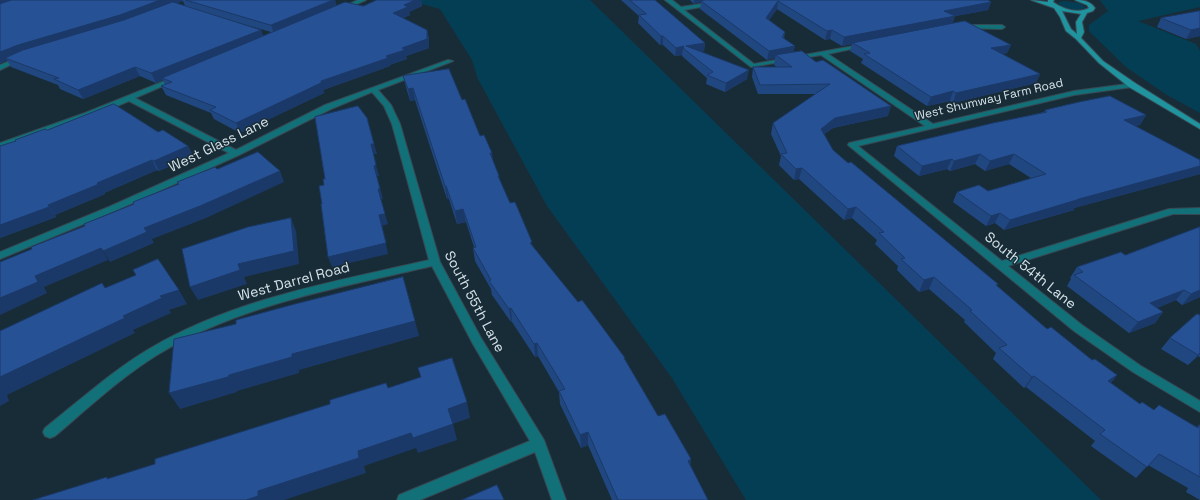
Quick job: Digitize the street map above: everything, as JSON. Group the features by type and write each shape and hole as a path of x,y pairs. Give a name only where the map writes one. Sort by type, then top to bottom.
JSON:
{"street":[{"path":"336,11 363,0"},
{"path":"668,0 753,66 869,44"},
{"path":"680,9 738,0"},
{"path":"1034,0 1053,4 1068,10 1085,12"},
{"path":"1078,0 1086,1 1092,8 1085,12 1079,22 1081,32 1078,38"},
{"path":"1053,4 1063,17 1068,30 1078,38 1101,62 1132,85 1200,127"},
{"path":"955,28 963,26 1002,27"},
{"path":"822,53 931,126"},
{"path":"0,68 26,56"},
{"name":"West Glass Lane","path":"0,256 114,208 236,153 328,107 450,61"},
{"path":"0,146 130,98 188,73"},
{"name":"West Shumway Farm Road","path":"852,145 1074,92 1132,85"},
{"name":"South 55th Lane","path":"373,89 387,105 396,124 435,262 478,341 539,444 559,500"},
{"path":"130,98 236,153"},
{"name":"South 54th Lane","path":"852,145 1078,328 1137,369 1200,407"},
{"path":"1000,265 1172,211 1200,210"},
{"name":"West Darrel Road","path":"50,432 136,362 168,343 208,323 263,303 435,262"},
{"path":"404,500 539,444"}],"shaded area":[{"path":"408,0 590,0 1101,500 746,500 672,378 547,206 478,79 472,60 440,9"},
{"path":"1100,0 1200,0 1200,7 1138,21 1196,44 1200,51 1200,113 1167,95 1126,67 1089,31 1089,25 1108,11"},
{"path":"1063,1 1080,3 1086,8 1075,10 1067,8 1058,3"}],"building":[{"path":"12,0 160,0 120,15 18,45 0,52 0,4"},
{"path":"186,0 333,0 271,25"},
{"path":"377,0 415,0 404,5 408,7 393,13 427,30 427,39 402,48 405,50 386,56 388,58 321,81 321,83 236,123 210,110 216,107 161,86 172,82 162,78 345,2 363,6"},
{"path":"630,0 655,0 705,43 686,46 749,70 726,83 707,75 713,72 683,48 684,46 676,48 663,36 661,36 639,15 646,14"},
{"path":"988,0 991,2 944,11 955,16 844,37 832,30 827,31 778,1 766,18 785,32 782,37 795,46 769,51 701,1"},
{"path":"173,2 261,30 151,73 135,67 78,90 54,79 59,78 5,58 23,50 124,20"},
{"path":"1200,11 1200,28 1191,30 1161,18"},
{"path":"965,21 1011,45 991,48 1040,74 956,93 953,91 931,97 864,54 870,53 853,43"},
{"path":"802,51 816,62 823,60 891,106 835,118 821,129 833,150 848,163 851,162 998,284 996,285 1047,329 1051,327 1092,360 1095,359 1117,375 1108,381 1140,404 1142,402 1154,410 1159,405 1198,428 1200,425 1200,477 1159,454 1147,467 1100,434 1105,430 1034,376 1032,377 999,348 1007,345 970,311 972,310 934,277 924,280 901,259 905,258 879,233 884,232 856,207 848,209 802,168 796,169 781,154 787,153 773,123 830,84 760,85 753,67 792,67 776,55"},
{"path":"449,69 462,100 465,99 480,136 484,135 492,153 490,153 498,176 510,203 515,202 532,242 530,243 578,302 582,300 600,324 625,358 658,416 665,414 691,459 688,461 708,500 618,500 588,432 580,435 559,391 565,389 537,343 534,344 511,308 509,309 489,281 491,280 473,248 476,247 463,209 455,211 445,186 413,88 408,89 403,76"},
{"path":"1110,96 1146,115 1124,120 1200,160 1200,166 1079,199 1010,220 1000,213 991,216 957,192 979,185 988,191 1046,174 1014,154 990,161 980,154 954,161 952,159 922,166 897,146 993,123 1047,112 1045,110 1079,102"},
{"path":"114,104 158,132 163,130 188,146 97,183 99,184 48,205 49,207 0,225 0,146 45,129 47,130"},
{"path":"358,106 367,118 374,144 371,144 376,165 374,166 380,189 378,189 385,214 379,215 386,243 328,257 319,186 324,185 323,179 325,179 315,117"},
{"path":"258,152 280,171 200,206 144,228 147,232 103,251 101,248 35,276 38,282 0,298 0,262 32,249 31,247 85,226 84,224 134,204 133,202 179,184 177,182 215,167 217,169"},
{"path":"291,218 294,251 238,264 240,270 190,287 182,249 248,227"},
{"path":"1200,227 1200,290 1191,294 1184,290 1150,303 1163,312 1138,322 1074,275 1083,272 1077,267 1121,252 1125,255"},
{"path":"158,259 179,290 160,296 162,298 123,316 125,318 0,377 0,331 102,283 105,288 136,275 133,270"},
{"path":"403,277 415,321 292,354 292,357 229,375 228,377 169,393 174,339 236,324 236,320 295,304"},
{"path":"1197,314 1200,315 1200,353 1198,355 1170,338"},
{"path":"452,358 467,402 448,409 453,424 413,438 411,433 358,451 359,458 258,491 258,496 246,500 33,500 155,464 155,459 330,404 330,400 386,383 388,388 421,377 418,368"},
{"path":"497,485 504,500 462,500"}]}
